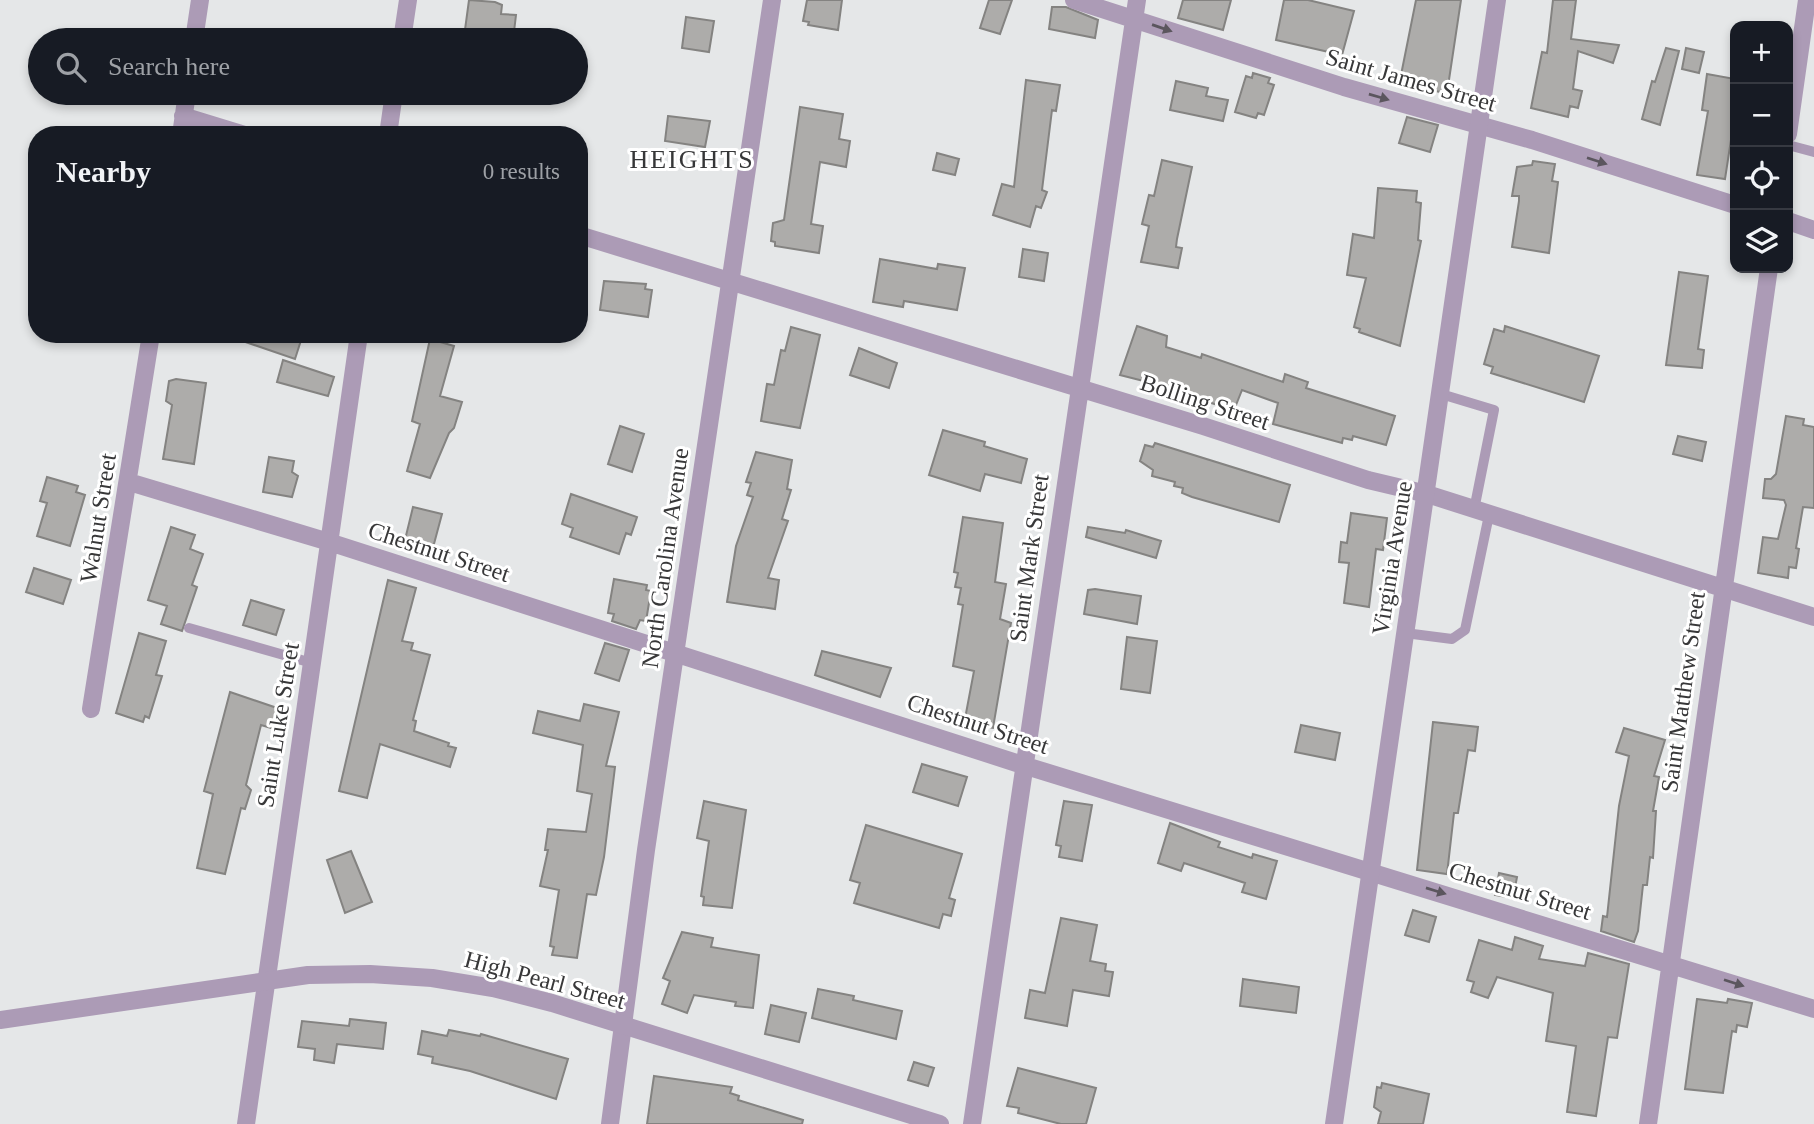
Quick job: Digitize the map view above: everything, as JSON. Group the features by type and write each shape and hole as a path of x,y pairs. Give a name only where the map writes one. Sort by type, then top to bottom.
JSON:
{"street":[{"path":"196,28 200,0"},
{"path":"404,28 408,0"},
{"name":"North Carolina Avenue","path":"610,1124 622,1026 772,0"},
{"name":"Saint James Street","path":"1074,0 1344,87 1479,125 1730,203"},
{"name":"Saint Mark Street","path":"972,1124 1136,0"},
{"name":"Virginia Avenue","path":"1334,1124 1497,0"},
{"path":"1793,99 1807,0"},
{"path":"182,126 185,105"},
{"path":"389,126 392,105"},
{"path":"183,116 216,126"},
{"path":"1793,223 1814,230"},
{"name":"Bolling Street","path":"588,239 1078,387 1368,480 1427,494 1814,617"},
{"name":"Saint Matthew Street","path":"1648,1124 1768,273"},
{"name":"Walnut Street","path":"91,709 130,482 150,343"},
{"name":"Saint Luke Street","path":"246,1124 358,343"},
{"name":"Chestnut Street","path":"130,482 330,541 1026,766 1814,1009"},
{"name":"High Pearl Street","path":"0,1020 308,975 370,974 432,978 516,994 940,1124"}],"lane":[{"path":"1793,146 1814,152"},
{"path":"1405,634 1452,639 1465,630 1494,411 1441,394"},
{"path":"189,628 312,663"}],"building":[{"path":"469,0 495,2 502,5 501,14 516,15 514,28 465,28"},
{"path":"807,0 842,0 838,30 808,25 809,22 803,21"},
{"path":"989,0 1012,0 1000,34 980,28"},
{"path":"1183,0 1231,0 1223,30 1178,18"},
{"path":"1284,0 1308,0 1354,11 1342,55 1276,40"},
{"path":"1416,0 1461,0 1447,93 1399,85"},
{"path":"1553,0 1576,0 1571,39 1619,45 1613,63 1578,51 1573,89 1582,91 1578,108 1570,106 1568,117 1531,108 1542,52 1547,53"},
{"path":"1052,7 1066,7 1098,20 1095,38 1049,29"},
{"path":"686,17 714,21 709,52 682,48"},
{"path":"1666,48 1679,51 1660,125 1642,119 1652,81 1655,82"},
{"path":"1686,48 1704,52 1699,73 1682,69"},
{"path":"1253,73 1270,78 1268,83 1274,85 1264,115 1258,113 1256,118 1235,112 1246,76 1252,78"},
{"path":"1707,74 1730,78 1730,146 1725,179 1697,175 1708,111 1702,110"},
{"path":"1026,80 1060,85 1056,111 1052,110 1042,190 1047,192 1041,208 1036,206 1030,227 993,215 1002,184 1014,187"},
{"path":"1176,81 1208,88 1206,96 1228,100 1223,121 1170,110"},
{"path":"800,107 843,114 839,139 850,141 846,167 820,162 811,224 823,226 819,253 775,246 775,242 771,241 773,223 784,220"},
{"path":"668,116 710,121 705,147 665,141"},
{"path":"1407,117 1438,125 1430,152 1399,143"},
{"path":"937,153 959,159 955,175 933,170"},
{"path":"1162,160 1192,167 1177,239 1176,247 1182,248 1178,268 1141,262 1149,226 1142,224 1149,195 1154,196"},
{"path":"1533,161 1555,164 1552,181 1558,182 1549,253 1512,247 1519,201 1519,196 1512,196 1517,167 1532,165"},
{"path":"1378,188 1417,191 1416,202 1421,203 1418,240 1421,241 1400,346 1359,332 1360,329 1354,327 1366,278 1347,275 1353,234 1374,238"},
{"path":"1023,249 1048,253 1044,281 1019,277"},
{"path":"880,259 937,269 938,264 965,268 957,310 904,301 903,307 873,302"},
{"path":"1679,272 1708,276 1698,349 1704,350 1702,368 1666,365"},
{"path":"604,281 646,284 645,289 652,290 648,317 600,310"},
{"path":"1137,326 1167,336 1166,347 1201,358 1202,354 1283,382 1285,374 1308,382 1306,388 1395,416 1386,445 1353,436 1352,440 1343,438 1342,443 1273,424 1278,403 1242,390 1234,410 1182,394 1183,391 1120,375"},
{"path":"1505,326 1599,356 1584,402 1491,373 1493,367 1484,364 1494,329 1504,332"},
{"path":"791,327 820,335 800,428 761,421 767,384 774,385 781,350 785,351"},
{"path":"248,343 300,343 295,359"},
{"path":"429,343 454,346 440,396 462,402 454,428 449,433 430,478 407,471 420,424 412,421"},
{"path":"859,348 897,363 889,388 850,375"},
{"path":"283,360 334,377 328,396 277,382"},
{"path":"176,379 206,383 194,464 163,459 172,405 166,401 169,381"},
{"path":"1786,416 1804,419 1803,425 1814,427 1814,508 1803,507 1796,548 1799,549 1796,568 1789,567 1788,578 1758,573 1763,537 1778,539 1786,505 1784,500 1763,498 1765,479 1771,479 1776,474"},
{"path":"620,426 644,434 632,472 608,464"},
{"path":"943,430 985,442 984,446 1027,459 1021,483 985,474 980,491 929,475"},
{"path":"1678,436 1706,442 1702,461 1673,454"},
{"path":"1155,443 1290,485 1279,522 1192,497 1182,493 1183,488 1174,486 1175,482 1152,476 1153,470 1140,461 1145,445 1153,447"},
{"path":"756,452 792,460 787,489 791,490 782,519 788,521 768,578 779,580 775,609 727,602 736,546 753,497 747,495 751,483 746,482"},
{"path":"269,457 294,461 292,472 298,476 292,497 263,492"},
{"path":"47,477 78,486 76,492 85,495 70,546 37,536 47,503 40,501"},
{"path":"571,494 637,517 631,535 626,533 619,554 570,537 573,528 562,524"},
{"path":"413,507 442,514 431,555 403,548"},
{"path":"1351,513 1387,518 1383,550 1376,549 1369,607 1344,603 1349,563 1339,562 1341,542 1347,543"},
{"path":"963,517 1003,523 995,582 1006,584 1000,619 1011,623 993,728 964,724 974,671 953,666 963,605 958,604 961,588 955,587 958,573 954,572"},
{"path":"171,527 195,535 190,549 203,554 192,585 197,587 182,631 161,624 167,606 148,600"},
{"path":"1088,527 1125,533 1126,530 1161,541 1156,558 1086,537"},
{"path":"34,568 71,580 63,604 26,592"},
{"path":"614,579 647,585 646,590 651,591 646,621 640,620 636,629 612,621 614,614 608,613"},
{"path":"388,580 416,588 402,641 413,643 411,650 430,655 413,720 416,721 414,731 456,748 450,767 380,744 367,798 339,791"},
{"path":"1088,590 1141,596 1137,624 1084,614"},
{"path":"251,600 284,610 276,635 243,625"},
{"path":"139,633 166,641 156,675 162,676 149,718 145,716 143,722 116,713"},
{"path":"1127,637 1157,641 1150,693 1121,689"},
{"path":"605,643 629,650 619,681 595,673"},
{"path":"822,651 891,668 880,697 815,675"},
{"path":"230,692 277,708 271,728 261,725 246,785 251,790 245,809 241,808 225,874 197,868 213,794 204,791"},
{"path":"584,704 619,712 606,766 615,767 604,857 596,895 587,894 577,958 552,955 554,947 550,946 559,890 540,886 548,850 545,850 548,829 586,832 592,794 577,791 583,745 533,733 538,711 580,721"},
{"path":"1433,722 1478,727 1475,751 1468,750 1458,813 1454,813 1447,874 1417,870"},
{"path":"1301,725 1340,733 1335,760 1295,752"},
{"path":"1624,728 1665,740 1654,776 1659,777 1653,811 1656,811 1653,858 1650,857 1647,885 1643,885 1638,931 1634,942 1601,931 1603,916 1607,917 1619,806 1629,756 1616,752"},
{"path":"922,764 967,777 958,806 913,792"},
{"path":"704,801 746,810 732,908 703,905 704,897 701,896 709,841 697,838"},
{"path":"1064,801 1092,805 1082,861 1059,857 1061,846 1056,845"},
{"path":"1170,823 1220,842 1218,847 1252,858 1253,854 1277,861 1266,899 1242,892 1245,883 1184,863 1181,871 1158,863"},
{"path":"866,825 962,854 949,898 955,900 951,916 943,914 939,928 854,903 860,883 850,880"},
{"path":"351,851 372,902 345,913 327,860"},
{"path":"1499,873 1517,877 1513,898 1495,895"},
{"path":"1413,910 1436,917 1429,942 1405,935"},
{"path":"1061,918 1097,925 1090,961 1106,964 1105,971 1113,972 1109,996 1073,990 1067,1026 1025,1018 1030,990 1045,993"},
{"path":"682,932 713,938 711,947 759,955 753,1008 735,1006 736,1002 694,995 687,1013 662,1004 670,981 663,978"},
{"path":"1515,937 1543,946 1539,959 1585,966 1588,953 1629,964 1617,1038 1608,1037 1596,1116 1567,1112 1576,1046 1546,1041 1553,993 1497,977 1488,998 1471,992 1474,982 1467,980 1479,940 1512,950"},
{"path":"1243,979 1299,987 1296,1013 1240,1006"},
{"path":"818,989 854,996 853,1000 902,1011 896,1039 812,1018"},
{"path":"1697,999 1727,1003 1728,999 1752,1003 1747,1027 1737,1025 1736,1032 1732,1031 1723,1093 1685,1089"},
{"path":"771,1005 806,1013 799,1042 765,1034"},
{"path":"350,1019 386,1023 383,1049 337,1044 334,1063 314,1060 315,1049 298,1047 302,1021 349,1026"},
{"path":"449,1030 480,1036 481,1034 568,1059 556,1099 470,1071 432,1063 433,1057 418,1054 422,1031 447,1036"},
{"path":"914,1062 934,1068 928,1086 908,1080"},
{"path":"1018,1068 1096,1088 1086,1124 1061,1124 1018,1113 1019,1108 1007,1106"},
{"path":"654,1076 732,1087 730,1093 739,1096 738,1100 803,1120 802,1124 647,1124"},
{"path":"1382,1083 1429,1094 1423,1124 1378,1124 1381,1112 1374,1107 1377,1087 1381,1088"}],"district":[{"name":"HEIGHTS","path":"692,159"}]}
